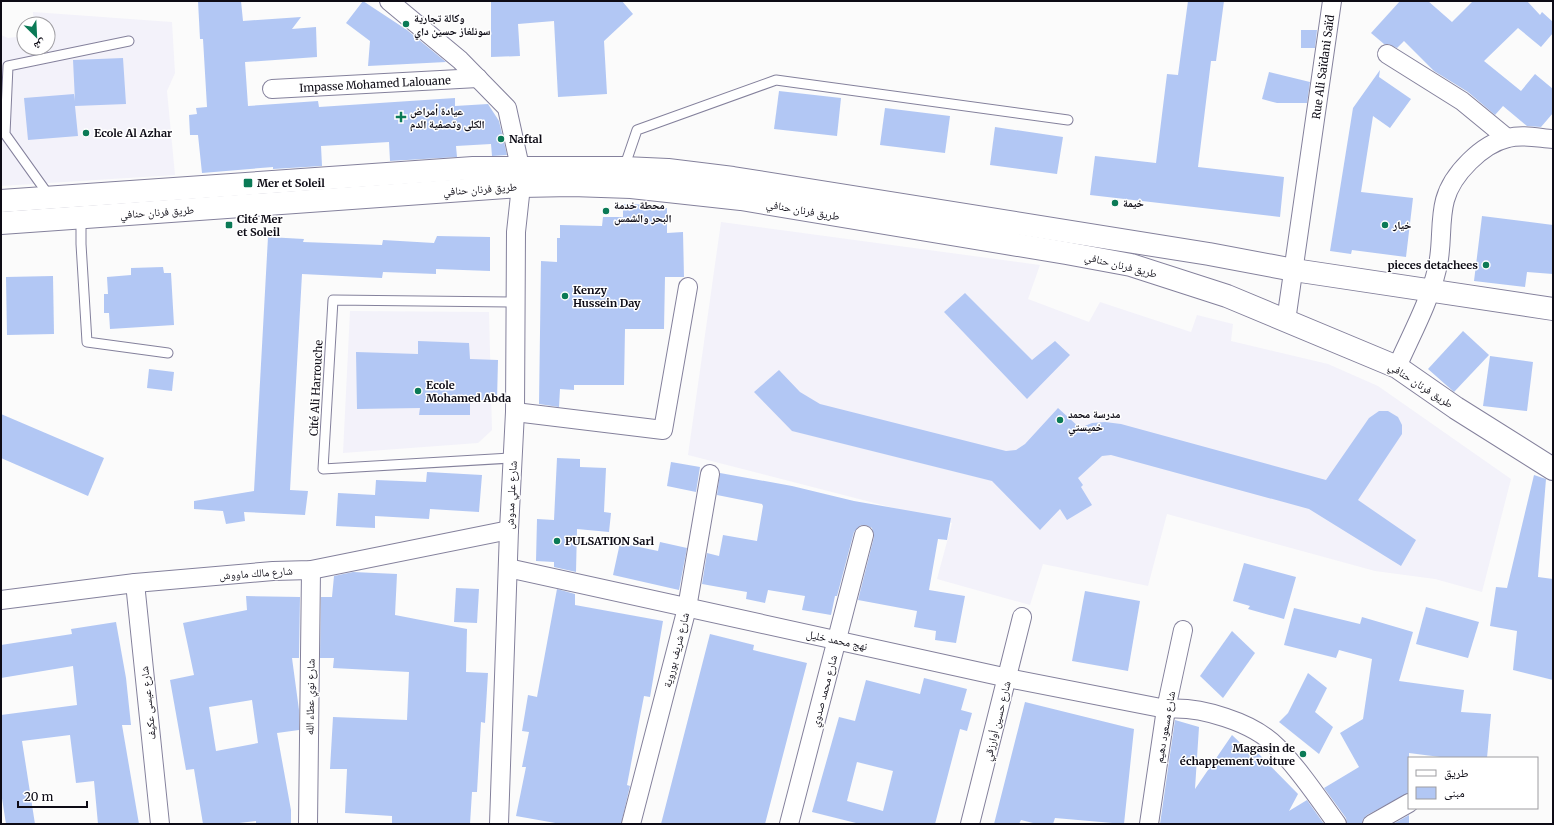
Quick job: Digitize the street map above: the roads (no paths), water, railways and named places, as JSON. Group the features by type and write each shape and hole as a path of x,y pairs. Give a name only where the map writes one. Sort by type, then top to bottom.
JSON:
{"main road":[{"name":"طريق فرنان حنافي","path":"1,201 465,168 572,185 631,187 741,199 1066,252 1153,272 1226,296 1397,367 1456,408 1553,469"},
{"name":"طريق فرنان حنافي","path":"1,223 81,217 521,176 624,168 668,170 734,178 1209,254 1294,270 1430,292 1553,309"}],"street":[{"name":"شارع علي مدوش","path":"388,1 460,60 507,108 521,176 516,232 515,412 509,530 499,824"},
{"name":"Rue Ali Saïdani Saïd","path":"1286,321 1332,1"},
{"path":"1387,54 1462,101 1507,138"},
{"name":"Impasse Mohamed Lalouane","path":"272,89 478,78"},
{"path":"1397,367 1430,292 1438,267 1446,199 1453,182 1466,164 1485,149 1507,138 1533,137 1553,139"},
{"path":"515,412 663,430 688,287"},
{"name":"شارع شريف بوروية","path":"631,824 687,608 710,474"},
{"name":"شارع مالك ماووش","path":"1,600 135,583 273,571 311,570 509,530"},
{"name":"شارع محمد صدوي","path":"789,824 838,640 864,535"},
{"name":"نهج محمد خليل","path":"508,568 1008,678 1166,709 1181,708 1220,716 1246,726 1276,745 1301,774 1337,824"},
{"name":"شارع نوي عطاء الله","path":"308,824 311,570"},
{"name":"شارع عيسى عكيف","path":"135,583 160,824"},
{"name":"شارع حسين أوارزقي","path":"970,824 1008,678 1022,617"},
{"name":"شارع مسعود دهيم","path":"1149,824 1166,709 1183,630"},
{"path":"1372,824 1408,804"}],"lane":[{"path":"50,198 6,134 4,65 129,40"},
{"path":"624,168 637,130 776,80 1068,120"},
{"path":"81,217 81,244 87,342 168,353"},
{"name":"Cité Ali Harrouche","path":"512,458 323,469 333,300 515,302"}],"place":[{"name":"وكالة تجارية سونلغاز حسين داي","path":"406,24"},
{"name":"عيادة أمراض الكلى وتصفية الدم","path":"401,117"},
{"name":"Ecole Al Azhar","path":"86,133"},
{"name":"Naftal","path":"501,139"},
{"name":"Mer et Soleil","path":"248,183"},
{"name":"خيمة","path":"1115,203"},
{"name":"محطة خدمة البحر والشمس","path":"606,211"},
{"name":"Cité Mer et Soleil","path":"229,225"},
{"name":"خيار","path":"1385,225"},
{"name":"pieces detachees","path":"1486,265"},
{"name":"Kenzy Hussein Day","path":"565,296"},
{"name":"Ecole Mohamed Abda","path":"418,391"},
{"name":"مدرسة محمد خميستي","path":"1060,420"},
{"name":"PULSATION Sarl","path":"557,541"},
{"name":"Magasin de échappement voiture","path":"1303,754"}]}
